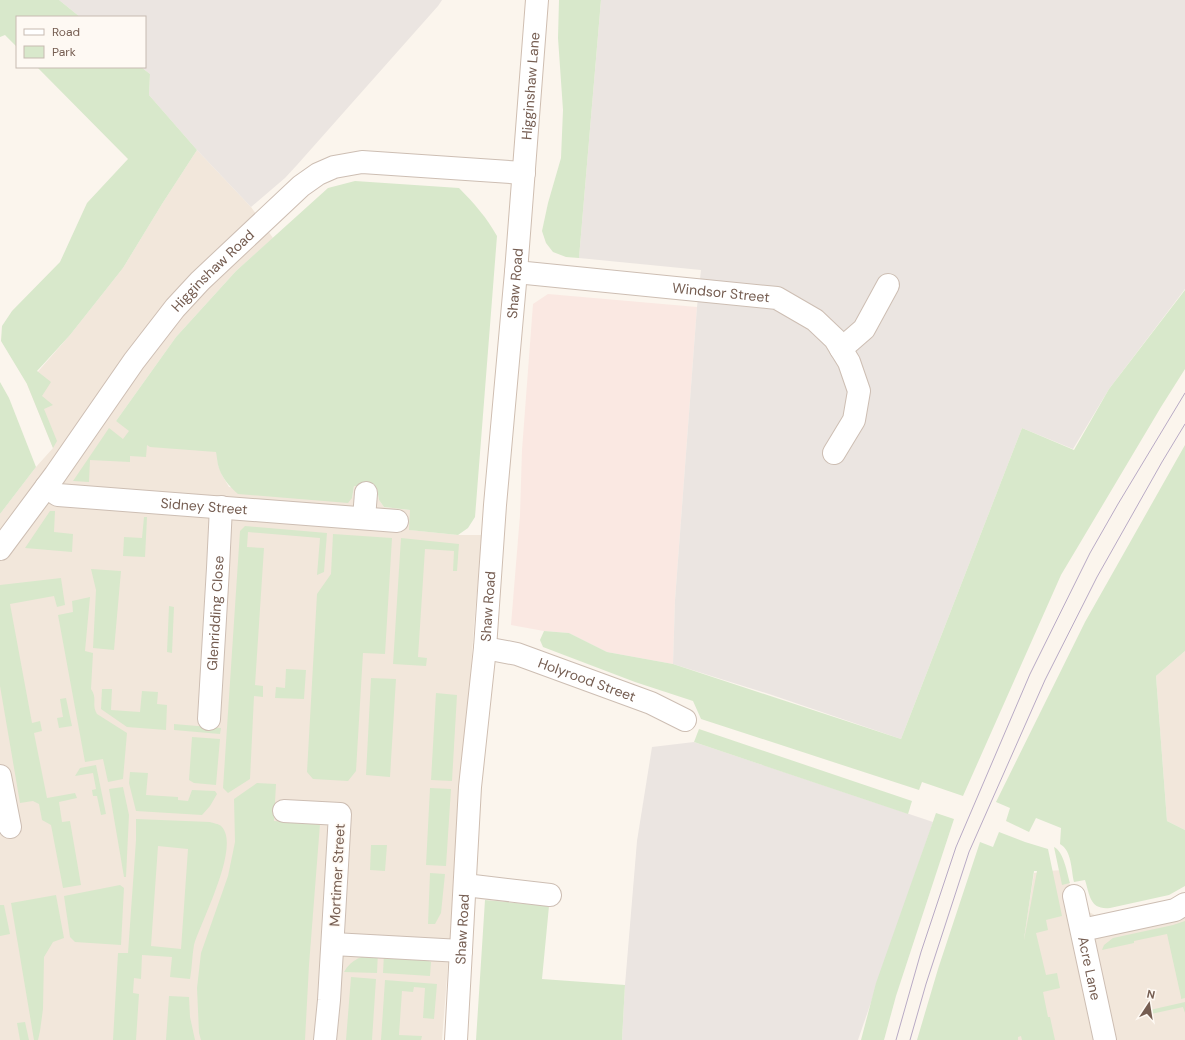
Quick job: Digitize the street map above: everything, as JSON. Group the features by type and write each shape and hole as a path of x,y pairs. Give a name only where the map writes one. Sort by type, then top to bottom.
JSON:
{"street":[{"name":"Higginshaw Lane","path":"524,173 537,0"},
{"name":"Higginshaw Road","path":"0,549 46,487 134,361 175,308 200,280 296,191 318,174 334,167 362,162 524,173"},
{"name":"Shaw Road","path":"456,1040 470,787 485,648 495,505 524,173"},
{"name":"Windsor Street","path":"516,272 777,298 815,320 836,339 849,362 859,390 854,420 834,452"},
{"path":"841,349 864,328 888,285"},
{"name":"Sidney Street","path":"46,487 58,495 397,521"},
{"path":"364,518 366,493"},
{"name":"Glenridding Close","path":"209,719 221,507"},
{"name":"Holyrood Street","path":"485,648 517,654 651,703 685,720"},
{"path":"0,776 10,827"},
{"name":"Mortimer Street","path":"284,811 340,814 333,944 325,1040"},
{"path":"465,885 550,895"},
{"name":"Acre Lane","path":"1074,896 1105,1040"},
{"path":"1082,930 1175,910 1185,904"},
{"name":"Mortimer Street","path":"333,944 461,951"}],"shaded area":[{"path":"59,0 442,0 297,165 285,178 251,207 197,150 149,95 150,74 142,68 146,68 146,16 79,16"},
{"path":"601,0 1185,0 1185,289 1109,389 1073,449 1022,428 901,739 772,695 673,664 675,600 701,270 579,258"},
{"path":"197,150 251,207 273,238 236,271 176,337 116,421 217,452 218,465 229,487 352,498 354,486 377,489 379,500 384,507 410,510 410,530 458,535 482,535 442,1040 0,1040 0,514 36,467 53,448 27,384 70,335 123,268"},
{"path":"548,294 697,307 675,600 673,664 607,652 569,633 544,631 511,625 520,515 522,450 533,304"},
{"path":"1185,651 1185,830 1167,821 1156,676"},
{"path":"694,742 933,822 858,1040 622,1040 637,841 652,747"},
{"path":"1063,870 1081,908 1101,918 1185,898 1185,1040 959,1040 1021,957 1034,873"}],"green space":[{"path":"0,0 59,0 79,16 16,16 16,46 5,35 0,37"},
{"path":"559,0 601,0 579,258 566,257 553,252 546,243 542,231 548,203 561,158 563,110 558,38"},
{"path":"38,68 142,68 150,74 149,95 197,150 123,268 70,335 37,371 51,382 42,396 53,405 44,409 57,441 53,448 27,384 1,341 2,326 12,311 60,262 87,203 128,159"},
{"path":"355,181 459,188 480,211 497,236 475,517 468,528 458,535 409,530 410,510 384,507 379,500 377,489 354,486 352,498 348,503 238,494 223,477 218,465 216,452 150,447 147,445 146,457 130,456 130,462 90,460 89,482 73,481 109,428 123,439 129,431 116,421 176,337 236,271 328,188"},
{"path":"1185,290 1185,369 1061,575 963,796 922,782 919,790 701,719 693,701 635,682 543,647 540,640 544,631 569,633 607,652 673,664 901,739 1022,428 1074,450 1109,389"},
{"path":"0,382 9,398 36,467 0,514"},
{"path":"1185,445 1185,651 1156,676 1167,821 1185,830 1185,886 1169,895 1110,908 1103,908 1098,907 1092,901 1085,880 1074,882 1069,856 1064,847 1060,844 1061,828 1036,818 1029,832 1006,821 1010,808 996,802 1085,622"},
{"path":"50,511 55,511 54,532 73,534 72,552 25,548"},
{"path":"144,517 147,517 145,557 123,556 124,537 142,538"},
{"path":"245,526 327,533 324,572 317,575 320,538 248,532 247,547 264,548 255,685 263,686 263,697 254,696 250,779 228,793 223,788 240,531"},
{"path":"333,534 392,538 385,654 363,653 356,771 348,781 313,779 307,772 317,594 331,574"},
{"path":"401,538 459,544 457,571 453,571 454,551 425,549 418,657 427,658 426,666 393,664"},
{"path":"91,569 121,571 114,650 93,648 96,590"},
{"path":"61,578 65,605 57,607 54,596 10,604 32,723 40,721 42,731 34,733 47,798 75,793 77,798 59,802 62,822 70,821 81,885 63,888 51,825 42,820 39,804 33,801 20,803 0,686 0,585"},
{"path":"90,597 85,651 93,653 91,689 94,696 95,710 97,714 127,733 123,779 108,782 103,759 85,762 58,615 73,612 72,601"},
{"path":"169,606 174,607 172,653 167,652"},
{"path":"286,669 306,670 304,699 275,698 276,687 285,688"},
{"path":"371,678 396,679 390,777 366,775"},
{"path":"102,689 112,689 111,710 140,712 142,691 158,692 157,704 167,705 166,730 127,727 101,709"},
{"path":"436,693 457,695 452,781 431,780"},
{"path":"66,698 72,726 59,728 57,718 63,717 60,699"},
{"path":"174,724 221,728 220,734 174,730"},
{"path":"699,729 912,801 908,814 694,742"},
{"path":"192,737 220,739 216,785 194,783 189,780"},
{"path":"96,765 106,814 101,815 97,796 93,796 92,790 96,789 93,773 75,776 80,768"},
{"path":"130,772 148,773 146,795 178,797 178,800 188,801 192,790 215,791 217,794 210,806 202,815 136,811 129,783"},
{"path":"257,783 276,784 274,821 320,824 309,965 305,1040 201,1040 199,1033 197,988 201,953 228,876 235,842 234,799"},
{"path":"123,787 129,815 126,877 124,877 109,789"},
{"path":"430,788 451,789 446,866 426,865"},
{"path":"936,813 954,819 896,996 884,1040 861,1040 876,983"},
{"path":"136,819 210,822 221,826 226,836 226,850 218,884 194,945 190,979 170,977 172,957 142,955 141,979 134,978 133,993 139,994 136,1040 113,1040 118,953 128,953 136,840","holes":["158,846 188,849 181,949 151,946"]},
{"path":"999,832 1048,849 1062,916 1046,920 1048,930 1036,933 1046,975 1057,973 1060,988 1043,992 1048,1017 1050,1017 1055,1040 1022,1040 1021,1036 1018,1037 1018,1040 917,1040 938,969 980,842 993,847","holes":["1034,871 1037,871 1024,940"]},
{"path":"371,845 387,845 385,871 370,870"},
{"path":"1054,847 1063,858 1070,883 1062,885"},
{"path":"430,873 445,874 441,913 435,924 428,924"},
{"path":"120,885 124,888 121,945 75,942 70,937 64,896"},
{"path":"56,895 64,938 53,942 44,957 43,1009 38,1040 34,1040 11,903"},
{"path":"485,900 549,906 542,979 625,985 622,1040 476,1040"},
{"path":"0,905 4,905 10,934 0,936"},
{"path":"1185,921 1185,998 1181,999 1167,934 1102,950 1104,945 1113,938"},
{"path":"378,952 377,973 344,972 350,964 358,958"},
{"path":"384,953 421,958 431,962 430,976 383,973"},
{"path":"351,977 376,979 372,1040 346,1040"},
{"path":"385,980 437,984 434,1019 423,1018 425,988 414,987 413,992 402,991 399,1035 422,1036 421,1040 381,1040"},
{"path":"169,996 189,997 190,1017 195,1040 166,1040"},
{"path":"1185,1002 1185,1013 1183,1007 1151,1014 1150,1010"},
{"path":"25,1022 29,1040 20,1040 17,1023"}],"tram line":[{"path":"896,1040 921,952 956,847 1030,674 1090,553 1185,393"},
{"path":"910,1040 926,984 969,852 1045,680 1097,577 1185,424"}]}
